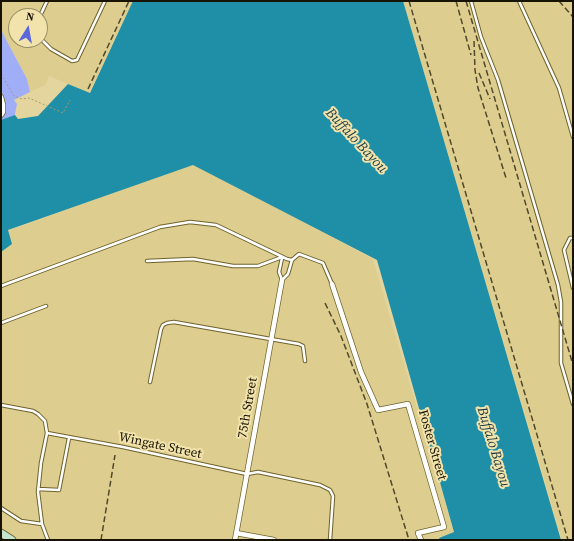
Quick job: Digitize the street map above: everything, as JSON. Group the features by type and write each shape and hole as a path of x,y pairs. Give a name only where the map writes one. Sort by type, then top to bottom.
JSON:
{"street":[{"path":"1,97 4,105 1,115"},
{"name":"75th Street","path":"235,540 282,280"},
{"name":"Foster Street","path":"332,284 361,372 378,410 408,404 444,527 418,533 421,540"},
{"path":"1,533 12,540"},
{"path":"236,533 274,540"}],"lane":[{"path":"48,47 72,61 78,60 105,1"},
{"path":"471,1 481,37 498,80 558,285 561,302 561,363 573,404"},
{"path":"519,1 559,88 573,137"},
{"path":"1,286 160,226 190,222 216,225 282,257 292,260"},
{"path":"573,238 570,238 564,250 573,288"},
{"path":"282,257 279,272 282,280 288,274 292,260 299,254 323,263 332,284"},
{"path":"148,261 193,259 233,266 258,266 282,257"},
{"path":"1,323 46,306"},
{"path":"150,382 161,329 163,325 174,322 272,338 301,345 305,361"},
{"path":"1,405 33,411 45,421 47,434 38,488 42,524 48,540"},
{"name":"Wingate Street","path":"47,434 247,474 258,472 294,478 330,490 333,496 330,540"},
{"path":"38,488 59,490 69,438"},
{"path":"1,508 21,521 42,524"}],"path":[{"path":"1,74 14,96 22,99 29,98 63,113 70,100"}],"shaded area":[{"path":"1,1 133,1 89,93 49,76 45,85 30,92 27,79 11,48 48,48 48,8 8,8 8,43 1,30"},
{"path":"403,1 573,1 573,540 562,540"},
{"path":"1,30 8,43 8,48 11,48 27,79 30,92 14,100 17,104 10,139 1,143"},
{"path":"193,164 373,259 454,533 438,537 439,540 1,540 1,252 12,244 8,231"}],"water":[{"name":"Buffalo Bayou","path":"133,1 403,1 561,540 440,540 439,538 454,532 377,260 193,165 8,230 12,244 1,252 1,120 15,115 18,119 38,116 68,84 90,93"}],"railway":[{"path":"88,89 129,1"},
{"path":"409,1 568,540"},
{"path":"456,1 471,55"},
{"path":"466,1 573,365"},
{"path":"559,1 573,17"},
{"path":"474,41 475,70 478,88 506,178"},
{"path":"479,73 490,99"},
{"path":"325,303 341,336 367,404 409,540"},
{"path":"101,540 115,455"}]}
